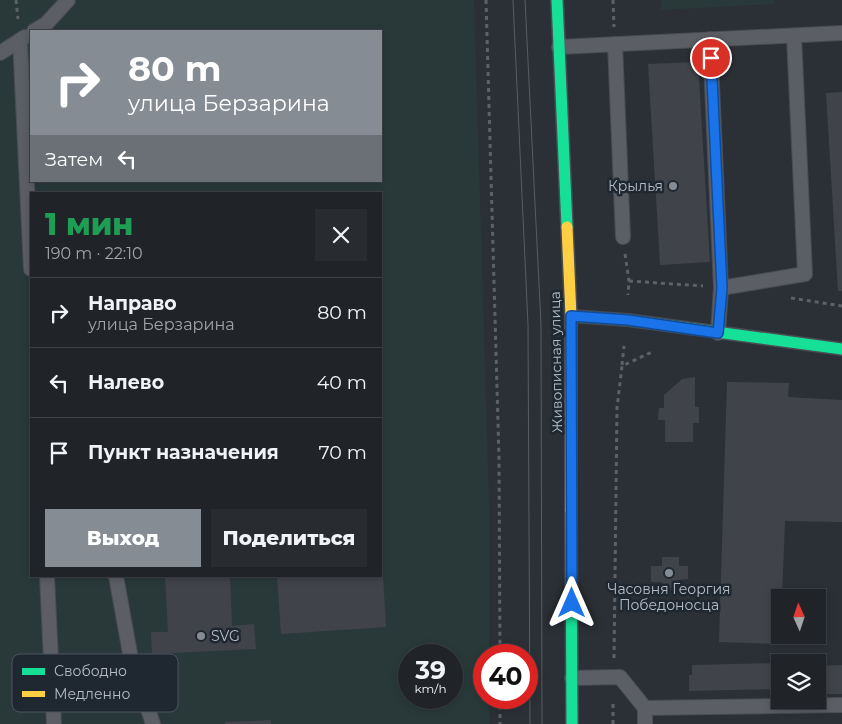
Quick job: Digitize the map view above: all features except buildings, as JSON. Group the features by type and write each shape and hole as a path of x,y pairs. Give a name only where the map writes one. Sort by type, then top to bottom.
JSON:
{"street":[{"name":"Живописная улица","path":"557,0 571,316 572,724"},
{"path":"571,316 628,320 842,349"}],"lane":[{"path":"36,30 46,24 68,0"},
{"path":"559,47 842,33"},
{"path":"0,53 28,35"},
{"path":"28,35 30,192"},
{"path":"722,288 804,274 794,36"},
{"path":"710,39 722,288 718,333"},
{"path":"615,44 623,237"},
{"path":"47,577 51,654"},
{"path":"116,577 131,654"},
{"path":"572,678 620,677 645,708 645,724"},
{"path":"645,708 842,706"},
{"path":"149,712 153,724"}],"path":[{"path":"486,0 499,458 500,644"},
{"path":"613,0 615,44"},
{"path":"623,237 629,282 628,320"},
{"path":"613,724 617,408 622,366 661,348"},
{"path":"500,709 500,724"}],"shaded area":[{"path":"0,0 474,0 489,502 489,644 473,644 473,709 489,709 489,724 0,724"},
{"path":"661,0 775,0 775,4 661,10"}],"tram line":[{"path":"513,0 528,325 530,724"},
{"path":"525,0 541,325 542,724"}],"traffic: fast":[{"path":"557,0 567,227"},
{"path":"571,316 628,320 842,349"},
{"path":"571,510 572,724"}],"traffic: slow":[{"path":"567,227 571,316 571,510"}],"place":[{"name":"Крылья","path":"673,186"},
{"name":"Часовня Георгия Победоносца","path":"669,573"},
{"name":"SVG","path":"201,636"}],"route":[{"path":"572,603 571,316 628,320 718,333 722,288 711,58"}]}
